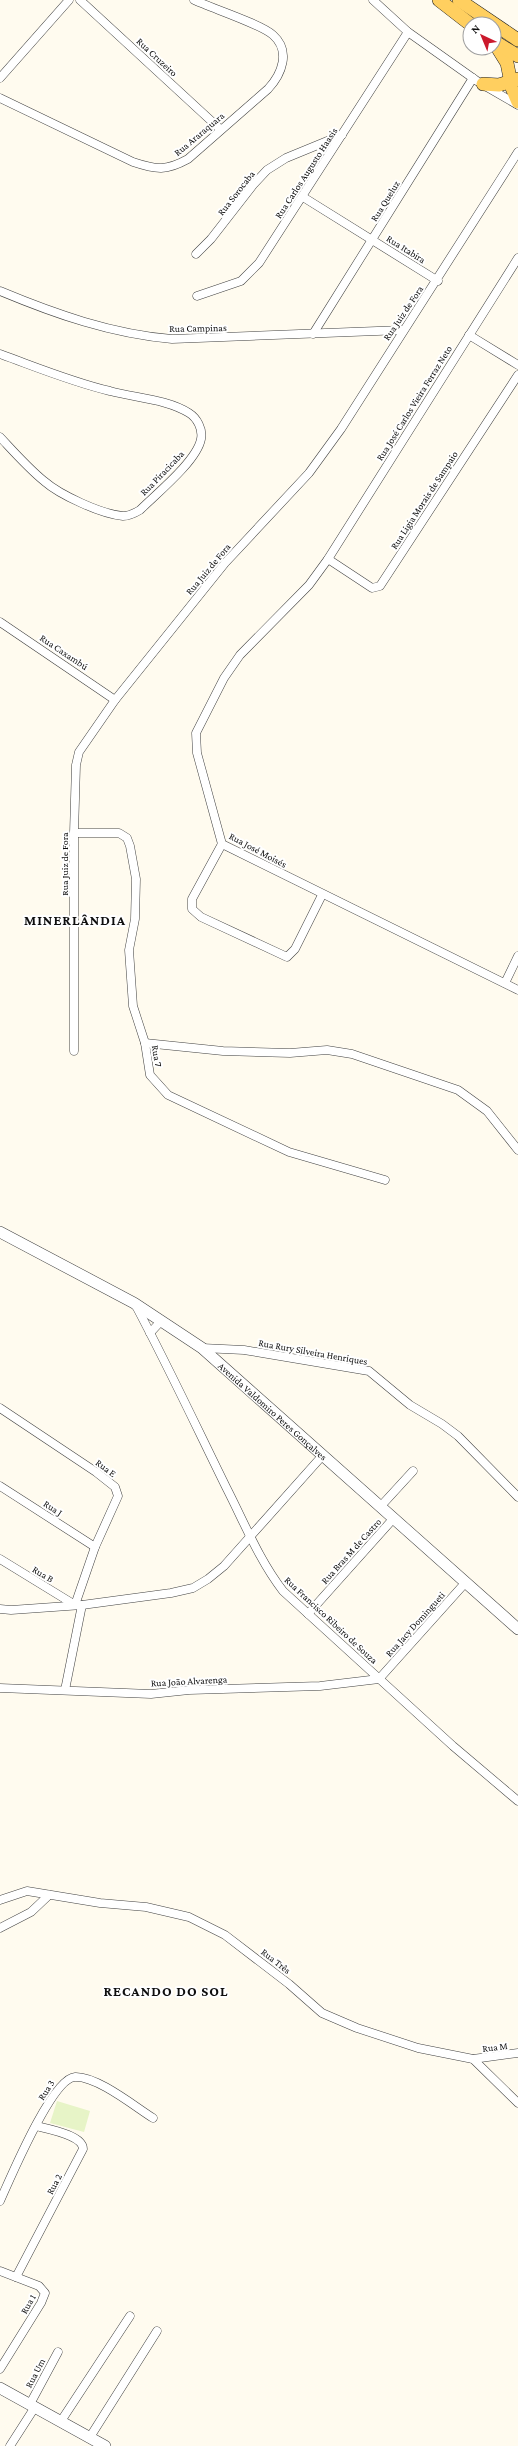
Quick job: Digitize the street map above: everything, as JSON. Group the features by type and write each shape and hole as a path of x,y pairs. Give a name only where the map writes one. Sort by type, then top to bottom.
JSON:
{"main road":[{"path":"439,0 462,18"},
{"path":"458,0 470,16"},
{"path":"458,0 518,40"},
{"path":"502,39 518,49"},
{"path":"502,47 518,56"},
{"path":"502,55 515,79 512,88 518,102"},
{"path":"478,81 499,85 515,79"}],"street":[{"path":"0,78 69,0"},
{"name":"Rua Cruzeiro","path":"80,0 220,129"},
{"name":"Rua Araraquara","path":"0,98 133,162 150,168 164,169 181,163 278,78 283,62 282,49 271,34 194,0"},
{"path":"373,0 408,32 478,81 518,105"},
{"name":"Rua Carlos Augusto Haasis","path":"197,296 241,281 250,274 303,197 408,32"},
{"name":"Rua Queluz","path":"313,334 372,240 478,81"},
{"name":"Rua Sorocaba","path":"196,254 212,239 252,185 267,170 286,158 342,135"},
{"name":"Rua Juiz de Fora","path":"74,1051 74,833 77,758 115,700 225,564 309,473 341,429 403,330 438,281 518,152"},
{"name":"Rua Itabira","path":"303,197 438,281"},
{"name":"Rua José Carlos Vieira Ferraz Neto","path":"328,559 518,258"},
{"name":"Rua Campinas","path":"0,291 40,308 94,325 147,337 172,339 403,330"},
{"path":"469,335 518,365"},
{"name":"Rua Piracicaba","path":"0,354 108,391 182,410 196,418 201,431 201,439 195,452 186,463 140,510 132,515 123,516 95,508 64,494 44,482 0,437"},
{"name":"Rua Ligia Morais de Sampaio","path":"328,559 372,588 378,587 518,374"},
{"name":"Rua José Moisés","path":"328,559 309,585 240,655 224,678 196,733 197,753 222,844 322,895 518,990"},
{"name":"Rua Caxambú","path":"0,622 115,700"},
{"name":"Rua 7","path":"74,833 119,833 127,838 130,846 136,879 135,920 129,950 130,980 133,1006 145,1042 150,1075 168,1095 289,1152 385,1180"},
{"path":"222,844 192,899 192,909 201,917 287,957 295,949 322,895"},
{"path":"505,983 518,956"},
{"path":"145,1042 223,1051 290,1053 327,1050 352,1054 458,1090 487,1111 518,1150"},
{"name":"Avenida Valdomiro Peres Gonçalves","path":"0,1232 134,1303 202,1348 518,1629"},
{"name":"Rua Francisco Ribeiro de Souza","path":"134,1303 272,1577 283,1591 379,1679 518,1801"},
{"path":"150,1333 161,1321"},
{"name":"Rua Rury Silveira Henriques","path":"202,1348 244,1350 369,1371 410,1405 442,1424 458,1436 518,1497"},
{"name":"Rua E","path":"0,1408 115,1487 118,1496 94,1547 78,1605 65,1690"},
{"path":"0,1609 11,1610 78,1605 171,1593 193,1588 218,1570 251,1536 323,1455"},
{"path":"380,1507 413,1471"},
{"name":"Rua J","path":"0,1486 94,1547"},
{"name":"Rua Bras M de Castro","path":"308,1614 393,1519"},
{"name":"Rua B","path":"0,1559 78,1605"},
{"name":"Rua Jacy Domingueti","path":"379,1679 466,1582"},
{"name":"Rua João Alvarenga","path":"0,1688 65,1690 114,1694 151,1694 190,1690 320,1686 379,1679"},
{"name":"Rua Três","path":"0,1900 24,1890 49,1895 146,1907 189,1917 225,1935 289,1984 322,2013 331,2018 418,2048 473,2059"},
{"path":"0,1928 27,1915 49,1895"},
{"name":"Rua M","path":"473,2059 516,2056"},
{"path":"473,2059 518,2103"},
{"name":"Rua 3","path":"0,2201 36,2126 56,2089 63,2082 76,2077 102,2086 153,2118"},
{"name":"Rua 2","path":"16,2277 83,2148 82,2143 76,2138 36,2126"},
{"name":"Rua 1","path":"0,2271 39,2286 45,2293 41,2303 0,2369"},
{"path":"61,2421 130,2316"},
{"path":"90,2437 157,2331"},
{"name":"Rua Um","path":"10,2446 58,2352"},
{"path":"0,2388 105,2446"}],"green space":[{"path":"57,2101 90,2111 84,2132 50,2123"}],"district":[{"name":"MINERLÂNDIA","path":"75,920"},
{"name":"RECANDO DO SOL","path":"166,1991"}]}
